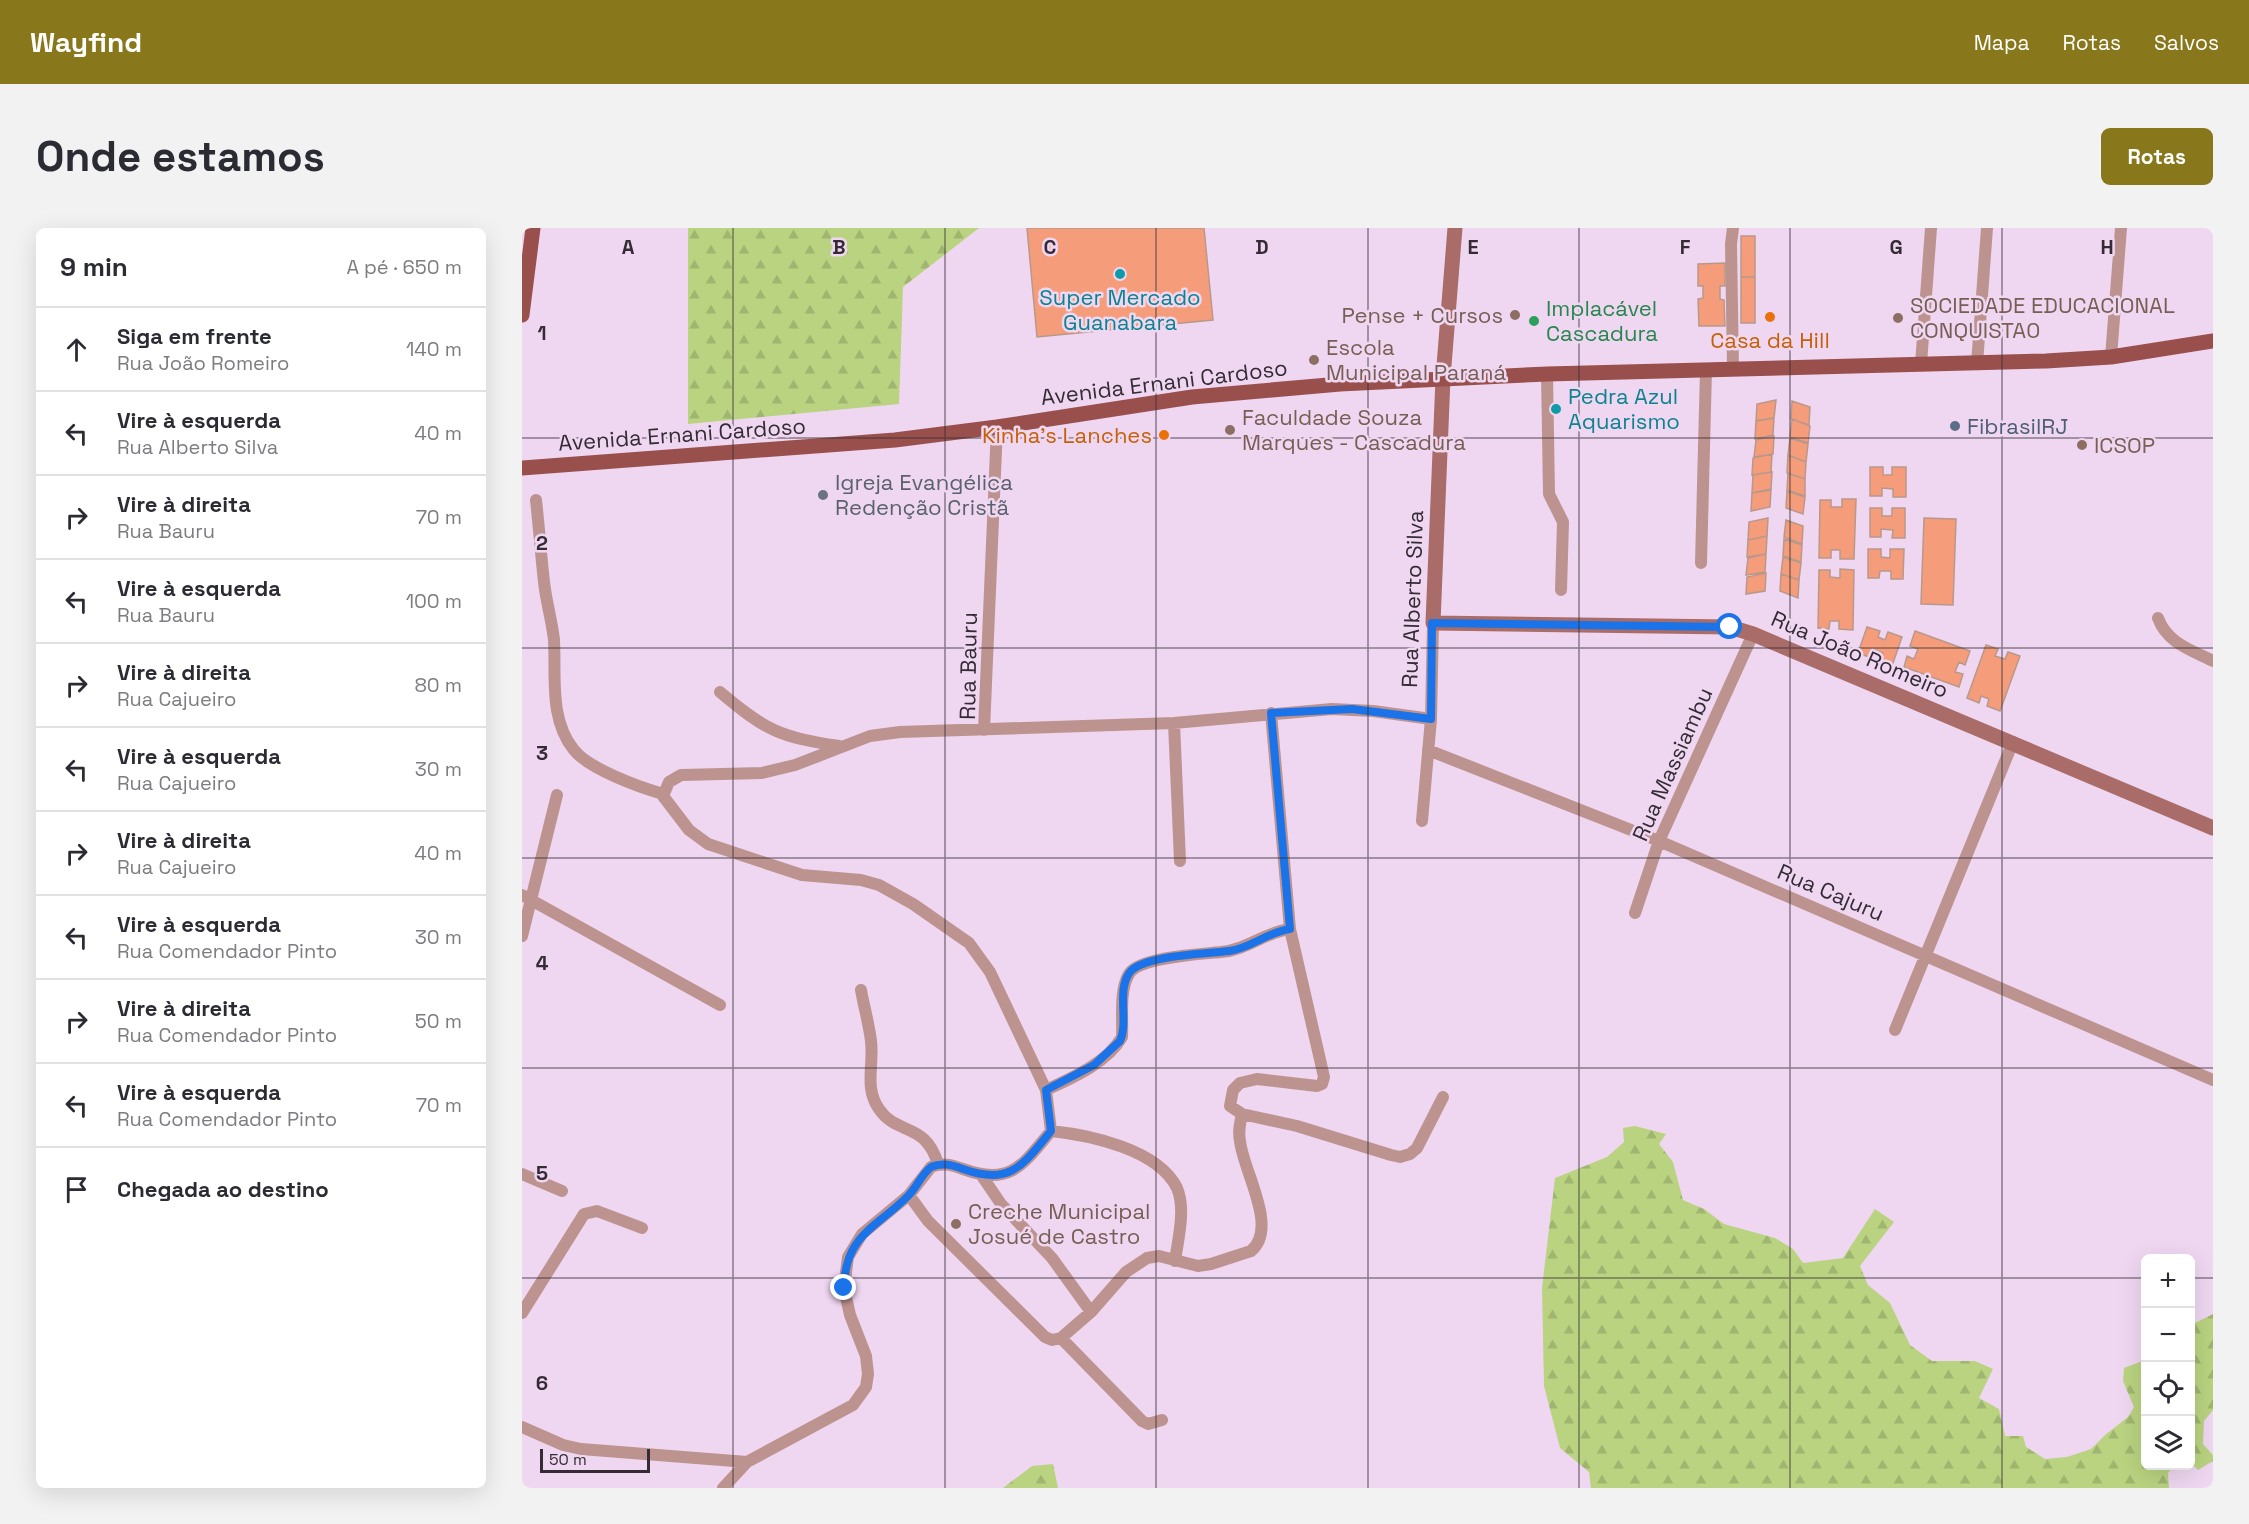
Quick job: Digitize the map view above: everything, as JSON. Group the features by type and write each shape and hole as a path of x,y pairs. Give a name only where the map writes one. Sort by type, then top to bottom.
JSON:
{"main road":[{"path":"522,315 533,228"},
{"name":"Avenida Ernani Cardoso","path":"522,468 861,443 997,428 1192,397 1443,378 1977,364 2111,357 2213,341"},
{"path":"522,480 565,466"}],"street":[{"name":"Rua Alberto Silva","path":"1422,821 1431,719 1432,623 1443,378 1455,228"},
{"path":"1733,228 1731,244 1733,370"},
{"path":"1921,364 1931,228"},
{"path":"1977,364 1987,228"},
{"path":"2111,357 2121,228"},
{"path":"1701,563 1706,370"},
{"path":"1547,374 1549,494 1563,522 1561,590"},
{"name":"Rua Bauru","path":"997,428 984,730 1174,723 1271,713 1352,709 1431,719"},
{"path":"536,500 544,582 554,639 556,708 564,735 575,752 632,785 663,794 689,830 708,844 802,875 861,880 879,885 913,904 969,943 990,972 1046,1090 1051,1131"},
{"path":"2158,618 2162,629 2172,640 2213,661"},
{"name":"Rua João Romeiro","path":"1432,623 1730,627 1753,634 2013,742 2213,828"},
{"name":"Rua Massiambu","path":"1635,913 1659,841 1753,634"},
{"path":"720,692 762,726 782,735 839,746"},
{"path":"1271,713 1290,929 1324,1077 1322,1084 1317,1086 1257,1079 1240,1083 1233,1090 1230,1103 1232,1108 1242,1114 1288,1123 1372,1151 1401,1157 1417,1148 1443,1097"},
{"path":"1174,723 1180,861"},
{"path":"663,794 669,782 676,776 762,773 795,765 839,746 870,736 890,733 984,730"},
{"path":"1895,1030 2013,742"},
{"name":"Rua Cajuru","path":"1428,750 1659,841 2213,1080"},
{"path":"522,936 526,898 557,795"},
{"path":"526,898 720,1005"},
{"path":"1046,1090 1086,1070 1118,1045 1122,1037 1126,982 1133,969 1162,960 1242,949 1274,932 1290,929"},
{"path":"861,990 872,1043 869,1076 873,1098 880,1111 889,1119 924,1137 931,1144 938,1164"},
{"path":"1061,1338 1091,1312 1136,1263 1154,1256 1198,1266 1251,1251 1259,1241 1262,1218 1239,1140 1242,1114"},
{"path":"723,1488 747,1462 853,1405 866,1387 867,1356 850,1315 844,1288 844,1271 853,1246 862,1234 909,1195 925,1171 938,1164 958,1167 982,1176 1002,1175 1017,1167 1051,1131"},
{"path":"1051,1131 1076,1134 1120,1147 1147,1158 1168,1176 1177,1188 1179,1197 1180,1226 1175,1261"},
{"path":"522,1174 562,1191"},
{"path":"982,1176 1001,1204 1052,1258 1091,1312"},
{"path":"909,1195 928,1221 1045,1337 1061,1338 1142,1422 1148,1424 1162,1420"},
{"path":"522,1313 585,1214 597,1211 642,1228"},
{"path":"522,1426 563,1445 581,1449 747,1462"}],"green space":[{"path":"688,228 979,228 903,287 899,404 688,424"},
{"path":"1635,1126 1666,1134 1659,1144 1673,1162 1683,1200 1704,1209 1724,1224 1775,1238 1793,1249 1803,1263 1843,1258 1875,1209 1894,1222 1860,1266 1868,1285 1890,1303 1910,1345 1932,1361 1975,1361 1993,1369 1979,1398 1999,1409 2005,1436 2023,1436 2026,1447 2045,1459 2067,1457 2091,1449 2128,1417 2134,1407 2123,1381 2124,1368 2141,1362 2141,1470 2171,1470 2168,1473 2169,1488 1591,1488 1589,1472 1560,1448 1544,1386 1542,1288 1555,1178 1607,1157 1624,1142 1623,1128"},
{"path":"2213,1314 2213,1410 2204,1421 2203,1444 2213,1455 2213,1461 2198,1470 2195,1467 2195,1323"},
{"path":"1053,1464 1058,1488 1003,1488 1032,1466"}],"building":[{"name":"Super Mercado Guanabara","path":"1027,228 1204,228 1213,320 1037,337"},
{"path":"1741,236 1755,236 1755,277 1741,277"},
{"path":"1725,263 1725,286 1720,286 1720,299 1724,300 1725,326 1699,326 1698,299 1703,298 1703,286 1698,286 1698,264"},
{"path":"1741,277 1755,277 1755,323 1741,323"},
{"path":"1776,400 1774,418 1756,421 1757,404"},
{"path":"1792,401 1810,407 1809,425 1791,419"},
{"path":"1774,418 1773,435 1755,439 1756,421"},
{"path":"1792,419 1810,426 1808,443 1790,437"},
{"path":"1774,436 1773,454 1754,457 1756,440"},
{"path":"1790,438 1808,444 1806,462 1788,455"},
{"path":"1772,454 1771,472 1752,475 1753,458"},
{"path":"1788,455 1806,462 1805,479 1787,473"},
{"path":"1870,467 1883,467 1883,475 1892,475 1892,467 1906,467 1906,497 1893,497 1893,489 1882,488 1882,496 1870,496"},
{"path":"1772,472 1771,489 1752,493 1753,475"},
{"path":"1788,473 1805,479 1805,496 1787,490"},
{"path":"1771,490 1770,507 1751,511 1752,493"},
{"path":"1787,491 1805,497 1803,514 1786,508"},
{"path":"1842,499 1856,499 1854,559 1840,559 1840,550 1831,550 1831,558 1819,558 1820,500 1831,500 1831,507 1842,507"},
{"path":"1870,508 1882,508 1882,516 1892,516 1892,508 1905,508 1905,538 1892,538 1893,530 1881,529 1881,537 1870,537"},
{"path":"1768,518 1767,536 1748,540 1749,522"},
{"path":"1924,518 1956,519 1953,605 1921,604"},
{"path":"1786,520 1803,526 1802,544 1784,537"},
{"path":"1767,536 1766,554 1747,557 1748,540"},
{"path":"1784,539 1802,545 1801,562 1783,556"},
{"path":"1868,549 1881,549 1881,557 1890,558 1890,549 1904,549 1903,579 1891,579 1891,571 1880,571 1879,578 1868,578"},
{"path":"1766,554 1765,572 1746,575 1748,558"},
{"path":"1783,557 1801,563 1799,580 1781,574"},
{"path":"1840,569 1854,570 1853,630 1839,629 1839,621 1830,621 1829,629 1818,628 1819,570 1830,570 1830,577 1840,578"},
{"path":"1766,573 1765,591 1746,594 1747,577"},
{"path":"1781,574 1799,580 1798,598 1780,591"},
{"path":"1867,627 1880,631 1878,637 1885,640 1888,632 1902,637 1892,666 1880,661 1883,653 1872,649 1869,657 1858,653"},
{"path":"1915,631 1970,651 1965,665 1959,662 1955,672 1963,674 1959,687 1904,667 1907,656 1914,659 1918,649 1910,646"},
{"path":"1986,645 1998,649 1995,656 2005,659 2008,652 2020,656 2000,711 1987,706 1989,699 1981,696 1979,703 1967,698"}],"place":[{"name":"Super Mercado Guanabara","path":"1120,274"},
{"name":"Pense + Cursos","path":"1515,315"},
{"name":"Casa da Hill","path":"1770,317"},
{"name":"SOCIEDADE EDUCACIONAL CONQUISTA0","path":"1898,318"},
{"name":"Implacável Cascadura","path":"1534,321"},
{"name":"Escola Municipal Paraná","path":"1314,360"},
{"name":"Pedra Azul Aquarismo","path":"1556,409"},
{"name":"FibrasilRJ","path":"1955,426"},
{"name":"Faculdade Souza Marques - Cascadura","path":"1230,430"},
{"name":"Kinha's Lanches","path":"1164,435"},
{"name":"ICSOP","path":"2082,445"},
{"name":"Igreja Evangélica Redenção Cristã","path":"823,495"},
{"name":"Creche Municipal Josué de Castro","path":"956,1224"}],"route":[{"path":"844,1288 844,1271 853,1246 862,1234 909,1195 925,1171 938,1164 946,1164 992,1177 1002,1175 1017,1167 1036,1149 1051,1131 1046,1090 1075,1077 1118,1045 1122,1037 1126,982 1133,969 1162,960 1242,949 1274,932 1290,929 1271,713 1352,709 1431,719 1432,623 1730,627"}]}
